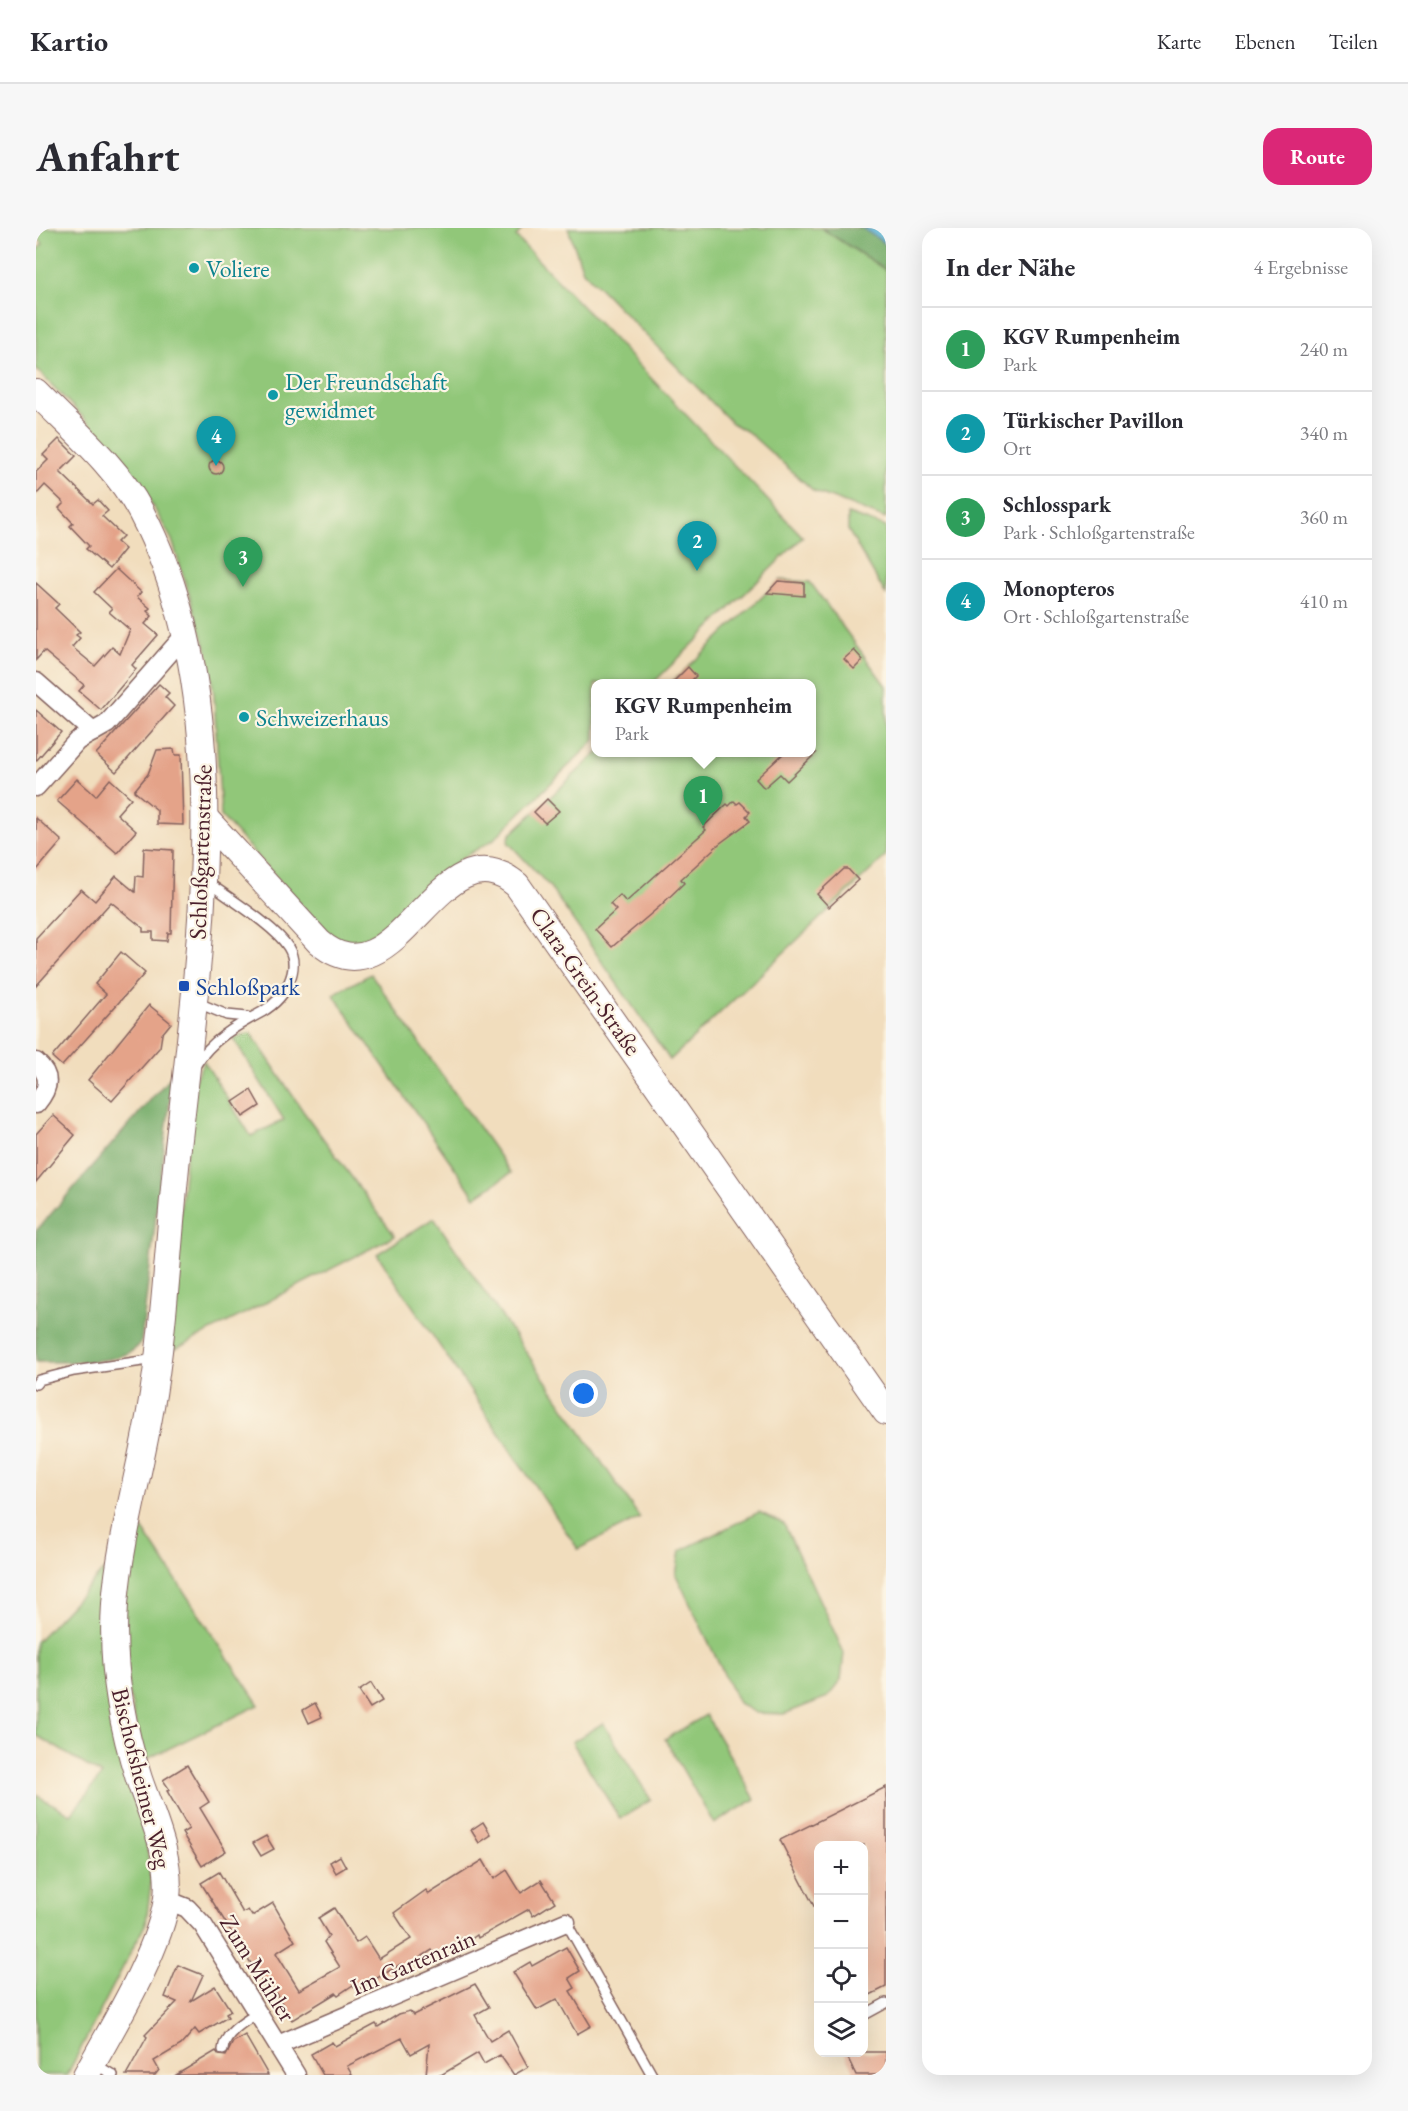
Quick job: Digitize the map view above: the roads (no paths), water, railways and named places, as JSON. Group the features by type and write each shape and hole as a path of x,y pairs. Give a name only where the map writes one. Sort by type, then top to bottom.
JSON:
{"street":[{"name":"Schloßgartenstraße","path":"36,392 106,464 134,501 160,557 184,636 199,718 205,818 203,879 194,1001 158,1359"},
{"path":"36,787 77,741 107,724 184,636"},
{"path":"36,682 93,732"},
{"name":"Clara-Grein-Straße","path":"205,818 319,942 335,954 348,958 362,957 383,947 445,889 471,871 492,870 517,885 886,1412"},
{"path":"36,1062 47,1074 48,1082 48,1088 36,1104"},
{"name":"Bischofsheimer Weg","path":"98,2071 146,1957 167,1900 165,1857 139,1778 121,1706 115,1629 120,1565 151,1410 158,1359"},
{"name":"Zum Mühler","path":"167,1900 187,1908 203,1925 296,2075"},
{"name":"Im Gartenrain","path":"278,2045 566,1922"}],"lane":[{"path":"185,1080 206,1051 249,1017 272,1006 284,993 293,968 291,951 279,936 203,879"},
{"path":"194,1001 227,1016 249,1017"},
{"path":"36,1384 39,1380 74,1371 158,1359"},
{"path":"566,1922 652,2075"},
{"path":"868,2012 886,2003"},
{"path":"223,2050 223,2044 231,2033 258,2013"}],"water":[{"path":"862,228 886,228 886,244"}],"place":[{"name":"Voliere","path":"194,268"},
{"name":"Der Freundschaft gewidmet","path":"273,395"},
{"name":"Monopteros","path":"216,466"},
{"name":"Türkischer Pavillon","path":"697,571"},
{"name":"Schlosspark","path":"243,587"},
{"name":"Schweizerhaus","path":"244,717"},
{"name":"KGV Rumpenheim","path":"703,826"},
{"name":"Schloßpark","path":"184,986"}]}
